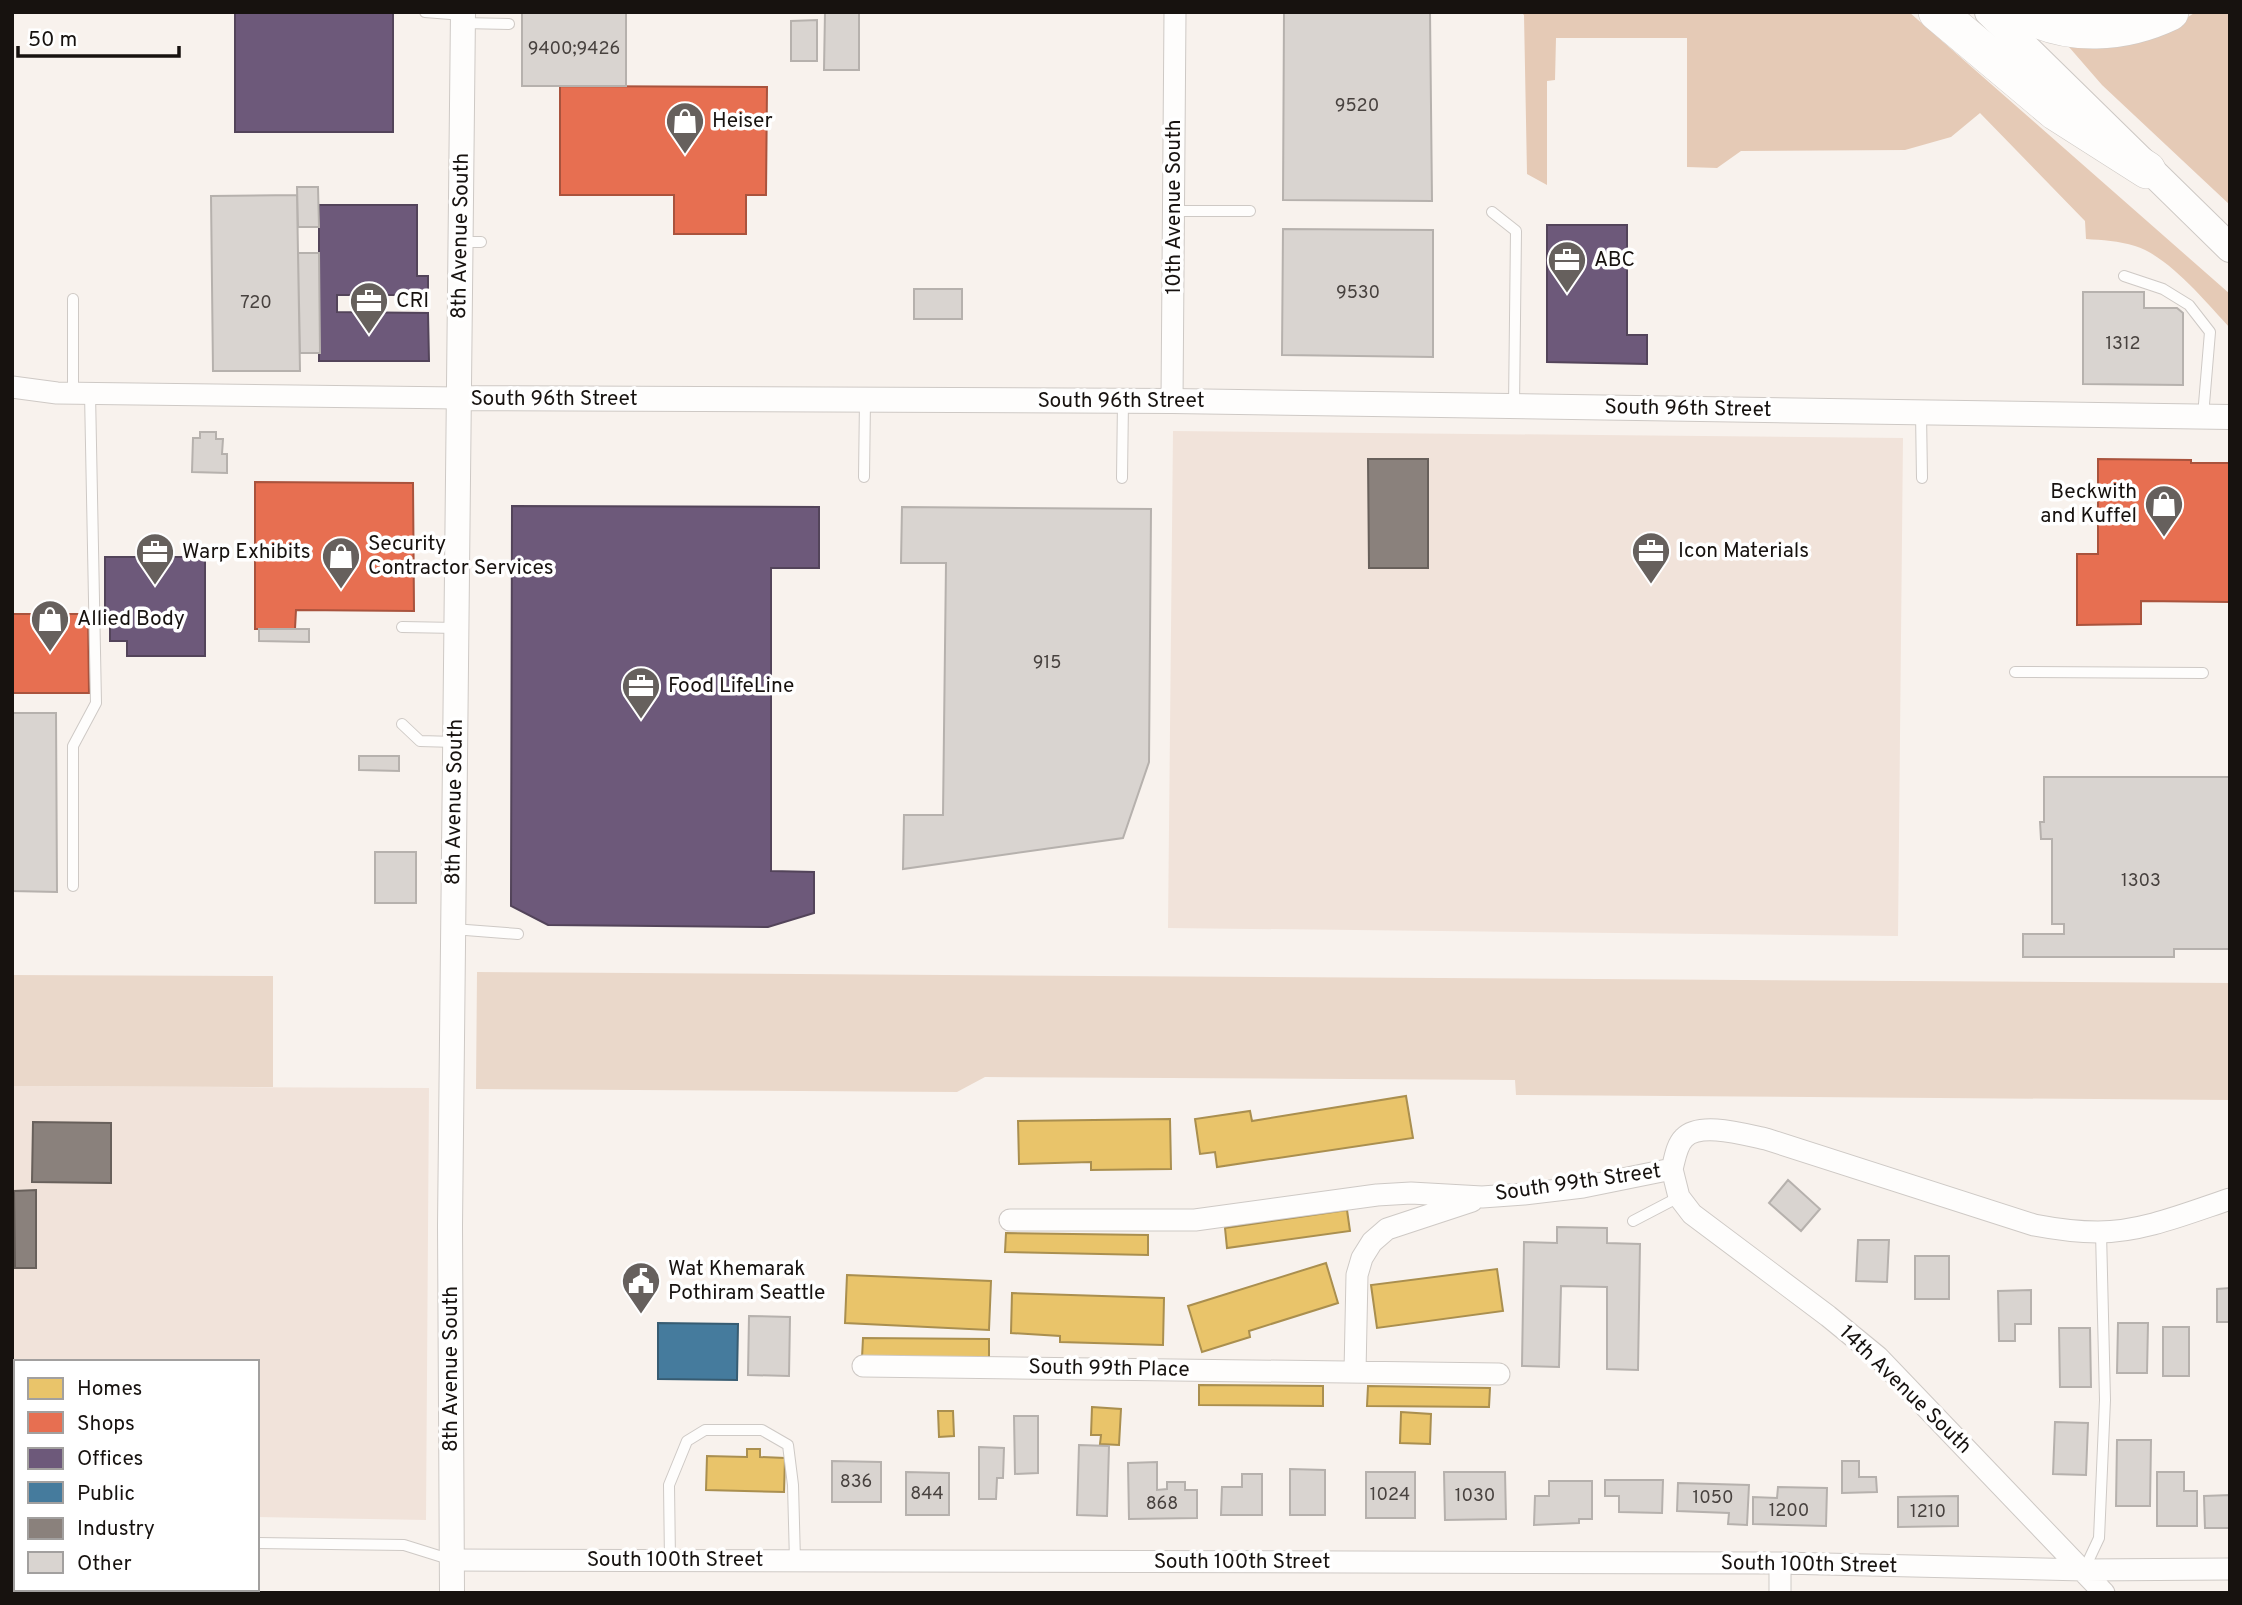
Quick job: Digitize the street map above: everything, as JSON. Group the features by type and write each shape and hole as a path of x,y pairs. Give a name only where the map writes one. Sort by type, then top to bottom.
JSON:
{"highway":[{"path":"1937,12 2056,112 2147,170"},
{"path":"2022,12 2062,27 2096,31 2128,28 2170,12"}],"main road":[{"path":"1989,12 2147,170 2230,247"}],"street":[{"name":"10th Avenue South","path":"1172,401 1175,12"},
{"name":"8th Avenue South","path":"452,1593 450,1227 455,742 460,398 471,242 463,17"},
{"name":"South 96th Street","path":"12,387 81,393 460,398 1172,401 2229,417"},
{"name":"South 99th Street","path":"1010,1220 1195,1220 1377,1195 1411,1193 1482,1197 1583,1187 1672,1169 1684,1137 1696,1131 1728,1131 1766,1139 2034,1225 2067,1231 2101,1232 2134,1228 2230,1199"},
{"name":"14th Avenue South","path":"1672,1169 1679,1197 1692,1214 1878,1357 2104,1593"},
{"path":"1355,1372 1357,1275 1362,1258 1372,1242 1387,1229 1482,1197"},
{"name":"South 99th Place","path":"863,1366 1499,1374"},
{"name":"South 100th Street","path":"452,1560 1780,1563 2084,1570 2230,1569"},
{"path":"1780,1563 1780,1593"}],"lane":[{"path":"425,12 509,23"},
{"path":"1174,211 1250,211"},
{"path":"1492,212 1516,230 1514,407"},
{"path":"2124,275 2163,289 2189,305 2210,332 2203,417"},
{"path":"73,299 81,393 96,703 73,746 73,886"},
{"path":"864,400 864,477"},
{"path":"1122,478 1123,401"},
{"path":"1921,413 1922,478"},
{"path":"402,627 457,628"},
{"path":"2015,673 2203,673"},
{"path":"402,724 420,741 455,742"},
{"path":"453,929 517,934"},
{"path":"1633,1221 1679,1197"},
{"path":"2084,1570 2099,1538 2105,1400 2101,1232"},
{"path":"670,1560 669,1485 687,1441 705,1430 762,1430 788,1445 793,1485 795,1561"},
{"name":"South 100th Street","path":"259,1542 404,1545 452,1560"}],"shaded area":[{"path":"1521,12 1909,12 2230,294 2230,328 2186,281 2148,251 2123,243 2086,239 2085,221 1980,113 1951,137 1905,150 1741,151 1717,168 1687,167 1687,38 1556,38 1555,80 1547,81 1547,185 1527,174 1524,15"},
{"path":"2196,12 2230,12 2230,205 2102,85 2069,47 2068,41 2173,26"},
{"path":"1173,431 1903,438 1898,936 1168,928"},
{"path":"477,972 2230,983 2230,1100 1516,1095 1515,1080 985,1077 957,1092 476,1089"},
{"path":"12,975 273,976 273,1087 12,1086"},
{"path":"12,1086 429,1088 426,1520 259,1517 259,1360 14,1360 12,1512"}],"building: Homes":[{"path":"1406,1096 1413,1138 1217,1167 1215,1152 1200,1154 1195,1119 1250,1111 1252,1121"},
{"path":"1170,1119 1171,1169 1091,1170 1091,1162 1019,1164 1018,1121"},
{"path":"1347,1210 1350,1231 1227,1248 1225,1228"},
{"path":"1006,1233 1148,1235 1148,1255 1005,1252"},
{"path":"1326,1263 1338,1303 1249,1331 1250,1337 1202,1352 1188,1306"},
{"path":"1497,1269 1503,1311 1377,1328 1371,1285"},
{"path":"847,1275 991,1281 989,1330 845,1323"},
{"path":"1012,1293 1164,1298 1163,1345 1060,1342 1060,1336 1011,1333"},
{"path":"863,1338 989,1339 989,1359 862,1358"},
{"path":"1199,1385 1323,1386 1323,1406 1199,1405"},
{"path":"1368,1386 1490,1388 1489,1407 1367,1406"},
{"path":"1092,1407 1121,1409 1119,1445 1100,1444 1101,1435 1091,1435"},
{"path":"938,1411 953,1411 954,1436 939,1437"},
{"path":"1401,1412 1431,1414 1430,1444 1400,1443"},
{"path":"747,1449 760,1449 760,1457 785,1458 784,1492 706,1490 707,1456 747,1457"}],"building: Shops":[{"path":"560,86 767,87 766,195 746,195 746,234 674,234 674,195 560,195"},
{"name":"Beckwith and Kuffel","path":"2098,459 2230,463 2230,602 2141,601 2141,624 2077,625 2077,554 2098,554"},
{"path":"255,482 413,483 414,611 296,610 295,629 255,629"},
{"name":"Allied Body","path":"12,614 88,614 89,693 12,693"}],"building: Offices":[{"path":"235,12 393,12 393,132 235,132"},
{"path":"319,205 417,205 417,276 428,276 428,295 337,295 337,312 428,313 429,361 319,361"},
{"path":"1547,225 1627,225 1627,335 1647,335 1647,364 1547,362"},
{"name":"Food LifeLine","path":"512,506 819,507 819,568 771,568 771,871 814,872 814,913 768,927 548,925 511,906"},
{"name":"Warp Exhibits","path":"105,557 205,557 205,656 127,656 127,641 110,641 110,616 105,616"}],"building: Public":[{"path":"658,1323 738,1324 737,1380 658,1379"}],"building: Industry":[{"path":"1368,459 1428,459 1428,568 1369,568"},
{"path":"33,1122 111,1123 111,1183 32,1182"},
{"path":"36,1190 36,1268 15,1268 14,1191"}],"building: Other":[{"path":"522,12 626,12 626,86 522,86"},
{"path":"825,12 859,12 859,70 824,70"},
{"path":"1284,12 1430,12 1432,201 1283,200"},
{"path":"817,20 817,61 791,61 791,21"},
{"path":"297,187 318,187 319,227 298,227"},
{"path":"297,195 300,371 213,371 211,196"},
{"path":"1283,229 1433,230 1433,357 1282,355"},
{"path":"298,253 319,253 320,353 300,353"},
{"path":"914,289 962,289 962,319 914,319"},
{"path":"2083,292 2144,292 2144,308 2177,308 2183,313 2183,385 2083,384"},
{"path":"200,432 216,432 216,439 223,439 222,454 227,454 227,473 192,472 193,438 200,438"},
{"path":"902,507 1151,509 1149,762 1123,838 903,869 904,815 943,815 946,563 901,563"},
{"path":"259,629 309,629 309,642 259,641"},
{"path":"12,713 56,713 57,892 12,891"},
{"path":"359,756 399,756 399,771 359,770"},
{"path":"2044,777 2230,777 2230,949 2174,949 2174,957 2023,957 2023,934 2064,934 2064,924 2052,924 2052,839 2041,839 2040,822 2044,822"},
{"path":"375,852 416,852 416,903 375,903"},
{"path":"1788,1180 1820,1209 1801,1231 1769,1203"},
{"path":"1557,1227 1607,1228 1607,1243 1640,1244 1638,1370 1607,1369 1607,1287 1561,1286 1559,1367 1522,1366 1524,1242 1557,1243"},
{"path":"1858,1240 1889,1240 1887,1282 1856,1281"},
{"path":"1915,1256 1949,1256 1949,1299 1915,1299"},
{"path":"2230,1288 2230,1322 2217,1322 2217,1289"},
{"path":"2031,1290 2031,1324 2015,1324 2015,1341 1999,1341 1998,1291"},
{"path":"749,1316 790,1317 789,1376 748,1375"},
{"path":"2118,1323 2148,1323 2147,1373 2117,1373"},
{"path":"2163,1327 2189,1327 2189,1376 2163,1376"},
{"path":"2059,1328 2090,1328 2091,1387 2060,1387"},
{"path":"1014,1416 1038,1416 1038,1473 1015,1474"},
{"path":"2055,1422 2088,1423 2086,1475 2053,1474"},
{"path":"2117,1440 2151,1440 2150,1506 2116,1506"},
{"path":"1079,1445 1109,1446 1107,1516 1077,1515"},
{"path":"979,1447 1004,1448 1003,1478 997,1478 996,1499 979,1499"},
{"path":"832,1461 881,1462 881,1502 832,1502"},
{"path":"1842,1461 1859,1461 1859,1477 1876,1477 1877,1492 1842,1493"},
{"path":"1157,1462 1157,1490 1167,1489 1167,1482 1185,1482 1185,1490 1197,1490 1197,1518 1129,1519 1128,1463"},
{"path":"1290,1469 1325,1470 1325,1515 1290,1515"},
{"path":"906,1472 949,1473 949,1515 906,1515"},
{"path":"1366,1472 1415,1472 1415,1518 1366,1518"},
{"path":"1444,1472 1505,1472 1506,1519 1445,1520"},
{"path":"2157,1472 2184,1472 2184,1491 2197,1491 2197,1526 2157,1526"},
{"path":"1242,1474 1262,1474 1262,1515 1221,1515 1222,1487 1242,1487"},
{"path":"1605,1480 1663,1480 1662,1513 1619,1512 1619,1496 1605,1496"},
{"path":"1549,1481 1592,1481 1592,1519 1579,1519 1579,1523 1534,1525 1535,1496 1549,1496"},
{"path":"1678,1483 1749,1485 1747,1525 1728,1524 1729,1513 1677,1511"},
{"path":"1778,1487 1827,1488 1826,1526 1753,1524 1753,1497 1777,1498"},
{"path":"2230,1495 2230,1528 2205,1528 2204,1496"},
{"path":"1958,1496 1958,1526 1898,1527 1898,1497"}],"place":[{"name":"Heiser","path":"685,155"},
{"name":"ABC","path":"1567,294"},
{"name":"CRI","path":"369,335"},
{"name":"Beckwith and Kuffel","path":"2164,538"},
{"name":"Icon Materials","path":"1651,585"},
{"name":"Warp Exhibits","path":"155,586"},
{"name":"Security Contractor Services","path":"341,590"},
{"name":"Allied Body","path":"50,653"},
{"name":"Food LifeLine","path":"641,720"},
{"name":"Wat Khemarak Pothiram Seattle","path":"641,1315"}]}
